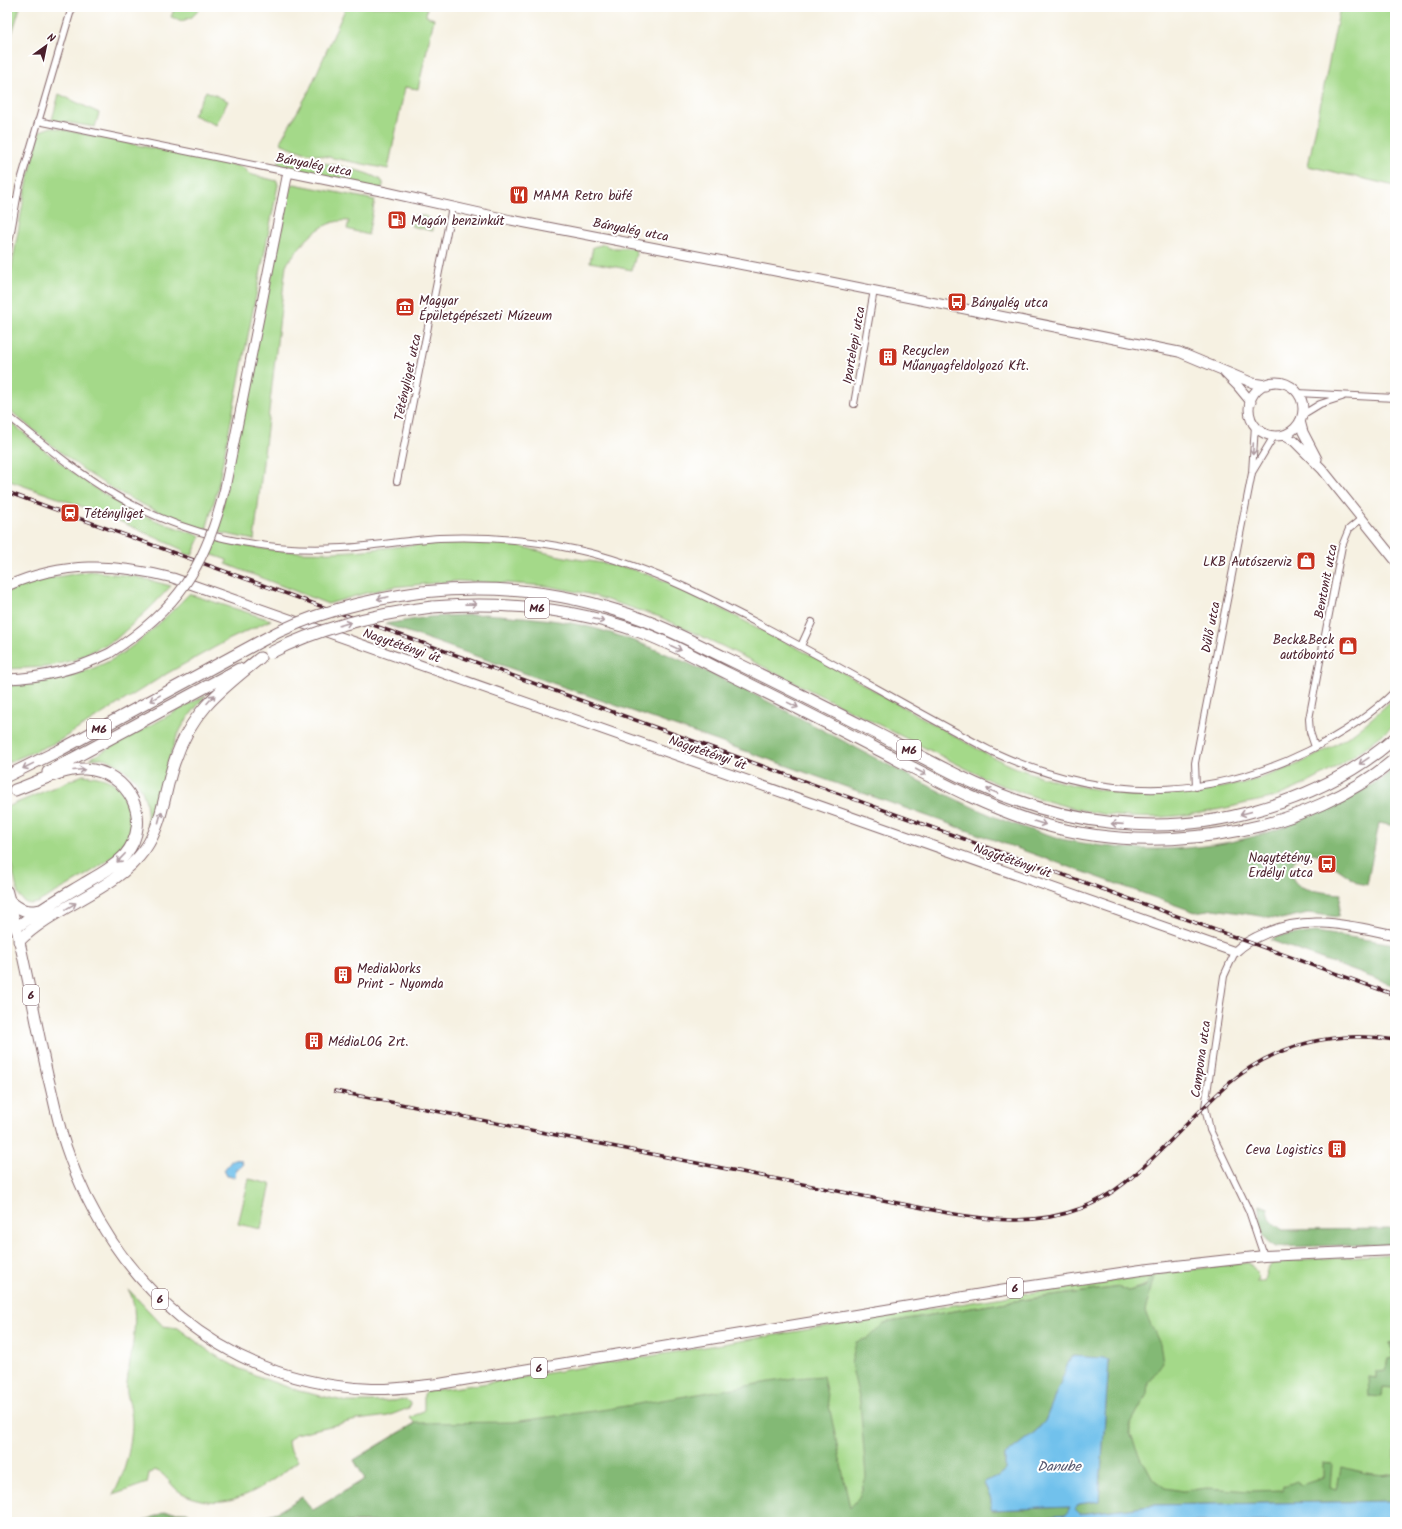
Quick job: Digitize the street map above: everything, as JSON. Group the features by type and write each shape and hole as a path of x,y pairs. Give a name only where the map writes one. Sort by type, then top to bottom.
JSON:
{"highway":[{"name":"M6","path":"7,776 60,750 286,628 311,618 372,601 422,592 482,588 524,591 570,598 619,611 663,627 823,705 978,785 1033,806 1092,821 1134,825 1176,825 1204,822 1246,813 1290,799 1344,774 1379,751 1395,738"},
{"name":"M6","path":"11,792 265,656 303,638 361,619 432,607 484,604 539,608 578,614 640,632 698,658 944,784 996,808 1042,824 1111,838 1157,840 1211,835 1252,828 1297,814 1338,796 1374,775 1395,759"},
{"path":"19,941 37,926 122,873 141,855 159,822 173,764 188,730 200,712 216,694 265,656"},
{"path":"11,792 67,771 84,769 95,770 114,778 123,785 133,798 137,813 136,833 132,845 124,856 105,871 41,910 16,928"},
{"path":"8,896 24,911 31,912 41,910"},
{"path":"16,928 37,926"}],"main road":[{"name":"6","path":"8,896 65,1145 94,1214 119,1254 146,1287 179,1316 220,1345 265,1367 318,1382 372,1389 439,1384 1012,1289 1141,1270 1264,1256 1395,1250"}],"street":[{"path":"7,254 16,203 38,121 72,7"},
{"name":"Bányalég utca","path":"38,121 1179,352 1253,382 1266,385 1272,383 1286,385 1297,393 1395,398"},
{"path":"7,679 56,673 75,668 110,653 147,627 176,599 189,581 206,550 225,488 288,172"},
{"path":"7,200 16,203"},
{"name":"Tétényliget utca","path":"397,481 452,206"},
{"name":"Ipartelepi utca","path":"854,404 874,290"},
{"name":"Bányalég utca","path":"1217,368 1237,384 1250,402 1250,413 1255,425"},
{"path":"1250,402 1259,389 1266,385"},
{"path":"1297,393 1303,407 1301,418 1303,432 1322,469"},
{"name":"Bányalég utca","path":"1278,436 1296,428 1301,418 1320,404 1349,395"},
{"path":"7,415 59,456 115,496 144,511 207,534 261,545 316,549 472,537 565,547 618,560 655,573 701,594 801,646 972,741 1016,763 1053,776 1095,785 1161,790 1196,787 1234,780 1277,766 1344,732 1372,712 1395,691"},
{"path":"1255,425 1260,431 1294,441 1322,469 1395,560"},
{"name":"Dűlő utca","path":"1196,787 1194,763 1252,472 1255,425"},
{"name":"Dűlő utca","path":"1252,472 1278,436"},
{"name":"Bentonit utca","path":"1315,747 1310,732 1309,719 1342,546 1349,529 1361,519"},
{"name":"Nagytétényi út","path":"7,586 36,575 80,567 126,568 173,578 1235,952"},
{"path":"801,646 812,622"},
{"path":"1235,952 1257,936 1297,923 1332,923 1395,935"},
{"name":"Campona utca","path":"1235,952 1224,976 1204,1107 1210,1130 1249,1211 1264,1256"}],"green space":[{"path":"7,7 20,7 7,51"},
{"path":"175,7 202,7 192,17 182,21 171,17"},
{"path":"346,7 427,7 426,16 434,19 418,89 405,87 388,169 303,152 282,144 281,140 308,93"},
{"path":"1340,7 1395,7 1395,186 1308,166"},
{"path":"206,91 228,101 216,125 193,115"},
{"path":"59,94 99,113 95,127 52,120"},
{"path":"51,127 243,167 249,174 277,181 278,185 217,491 206,530 145,506 102,482 67,458 7,408 7,295 24,197 40,131"},
{"path":"284,157 336,165 351,169 375,177 383,182 383,186 378,190 280,168 278,163 280,159"},
{"path":"294,184 375,200 368,235 347,229 349,221 339,221 329,224 312,234 286,265 254,540 217,532 291,185"},
{"path":"415,215 425,216 433,221 433,231 411,226"},
{"path":"605,244 609,248 635,248 636,254 632,270 590,262 593,247"},
{"path":"7,419 71,471 123,505 163,523 201,536 192,555 184,554 183,550 106,515 7,480"},
{"path":"216,540 245,546 305,552 353,551 439,542 485,541 524,547 563,557 623,567 672,584 704,600 822,661 1001,761 1053,780 1094,789 1137,793 1180,793 1222,787 1264,777 1303,762 1341,741 1376,715 1395,697 1395,724 1355,755 1311,782 1264,800 1228,808 1170,816 1131,817 1111,815 1054,803 993,782 722,646 660,617 588,594 547,586 457,581 393,587 328,604 226,564 227,560 210,554"},
{"path":"91,571 138,577 171,586 150,608 115,640 74,660 47,667 7,669 7,592 34,581"},
{"path":"189,594 271,620 228,640 168,673 57,742 7,763 7,686 50,681 79,673 106,663 147,635"},
{"path":"485,614 570,623 604,631 645,645 684,661 746,690 898,770 994,817 1057,838 1122,848 1152,849 1213,845 1243,839 1272,831 1326,809 1362,791 1395,768 1395,826 1379,823 1367,885 1358,883 1317,854 1310,853 1298,857 1294,861 1291,866 1292,877 1299,886 1317,891 1341,894 1338,917 1308,913 1281,919 1214,909 1195,912 385,624 429,617"},
{"path":"206,695 196,707 179,733 170,757 156,806 147,825 147,808 145,800 143,793 135,779 129,773 110,761 102,758 89,759"},
{"path":"83,775 110,781 120,788 129,806 132,823 130,834 124,845 97,868 37,903 30,904 24,902 18,894 7,845 7,807"},
{"path":"1316,932 1395,944 1395,986 1270,940 1280,936"},
{"path":"249,1179 271,1184 261,1229 238,1224"},
{"path":"1260,1205 1268,1208 1269,1216 1272,1221 1283,1230 1395,1229 1395,1244 1276,1247 1266,1239 1261,1229"},
{"path":"1395,1254 1395,1342 1390,1343 1393,1358 1389,1359 1386,1370 1376,1378 1368,1377 1382,1387 1395,1388 1395,1472 1383,1475 1341,1467 1395,1501 976,1522 246,1522 278,1512 302,1497 313,1511 365,1479 354,1460 415,1423 410,1418 424,1410 424,1394 427,1391 509,1380 869,1319 1094,1283 1244,1263 1249,1263 1257,1272 1258,1279 1255,1281 1265,1281 1269,1266 1277,1261","holes":["1146,1285 1145,1312 1129,1291","1120,1287 1128,1291 884,1323 1007,1302"]},
{"path":"1154,1276 1145,1312 1160,1344 1163,1362 1148,1383 1147,1394 1130,1425 1130,1433 1141,1460 1145,1464 1153,1479 1165,1488 1183,1491 1207,1488 1250,1491 1283,1490 1284,1486 1297,1481 1301,1485 1323,1478 1323,1463 1332,1464 1330,1487 1337,1489 1341,1467 1383,1475 1395,1472 1395,1501 1152,1505 1080,1514 1075,1509 1079,1504 1099,1501 1109,1362 1072,1356 1045,1421 1036,1431 1005,1455 1005,1470 998,1476 984,1482 991,1500 992,1510 1070,1507 1066,1516 976,1522 246,1522 278,1512 302,1497 313,1510 365,1479 354,1460 416,1423 513,1422 608,1409 794,1378 823,1376 850,1508 859,1498 866,1477 860,1402 851,1364 856,1342 869,1338 884,1323 1007,1302 1120,1287 1129,1291 1146,1286 1150,1277"},
{"path":"128,1289 163,1326 178,1328 213,1354 238,1368 299,1391 348,1402 407,1400 410,1403 409,1408 388,1416 357,1420 295,1434 288,1441 289,1448 298,1461 272,1481 243,1496 213,1502 198,1499 182,1493 162,1474 154,1470 149,1474 147,1483 113,1495 125,1466 132,1432 127,1386 135,1322 132,1299"},
{"path":"1395,1342 1395,1388 1382,1387 1381,1397 1369,1396 1368,1377 1376,1378 1376,1371 1386,1370 1389,1359 1393,1358 1390,1343"},
{"path":"165,1512 187,1512 200,1521 208,1522 142,1522"}],"water":[{"path":"233,1159 241,1160 243,1164 236,1169 235,1177 227,1176 224,1170"},
{"name":"Danube","path":"1071,1356 1104,1358 1109,1361 1099,1501 1079,1504 1075,1509 1080,1514 1152,1505 1395,1501 1395,1522 976,1522 1066,1515 1070,1507 991,1510 991,1500 984,1482 998,1476 1005,1470 1005,1455 1036,1431 1045,1421"}],"railway":[{"path":"7,492 1395,995"},
{"path":"335,1091 948,1213 982,1218 1015,1220 1049,1217 1065,1213 1082,1208 1104,1197 1125,1183 1144,1167 1226,1086 1244,1072 1284,1050 1327,1039 1349,1037 1372,1037 1395,1040"}],"place":[{"name":"MAMA Retro büfé","path":"519,195"},
{"name":"Magán benzinkút","path":"397,220"},
{"name":"Bányalég utca","path":"957,302"},
{"name":"Magyar Épületgépészeti Múzeum","path":"405,307"},
{"name":"Recyclen Műanyagfeldolgozó Kft.","path":"888,357"},
{"name":"Tétényliget","path":"70,513"},
{"name":"LKB Autószerviz","path":"1306,561"},
{"name":"Beck&Beck autóbontó","path":"1348,646"},
{"name":"Nagytétény, Erdélyi utca","path":"1327,864"},
{"name":"MediaWorks Print - Nyomda","path":"343,975"},
{"name":"MédiaLOG Zrt.","path":"314,1041"},
{"name":"Ceva Logistics","path":"1337,1149"}]}
